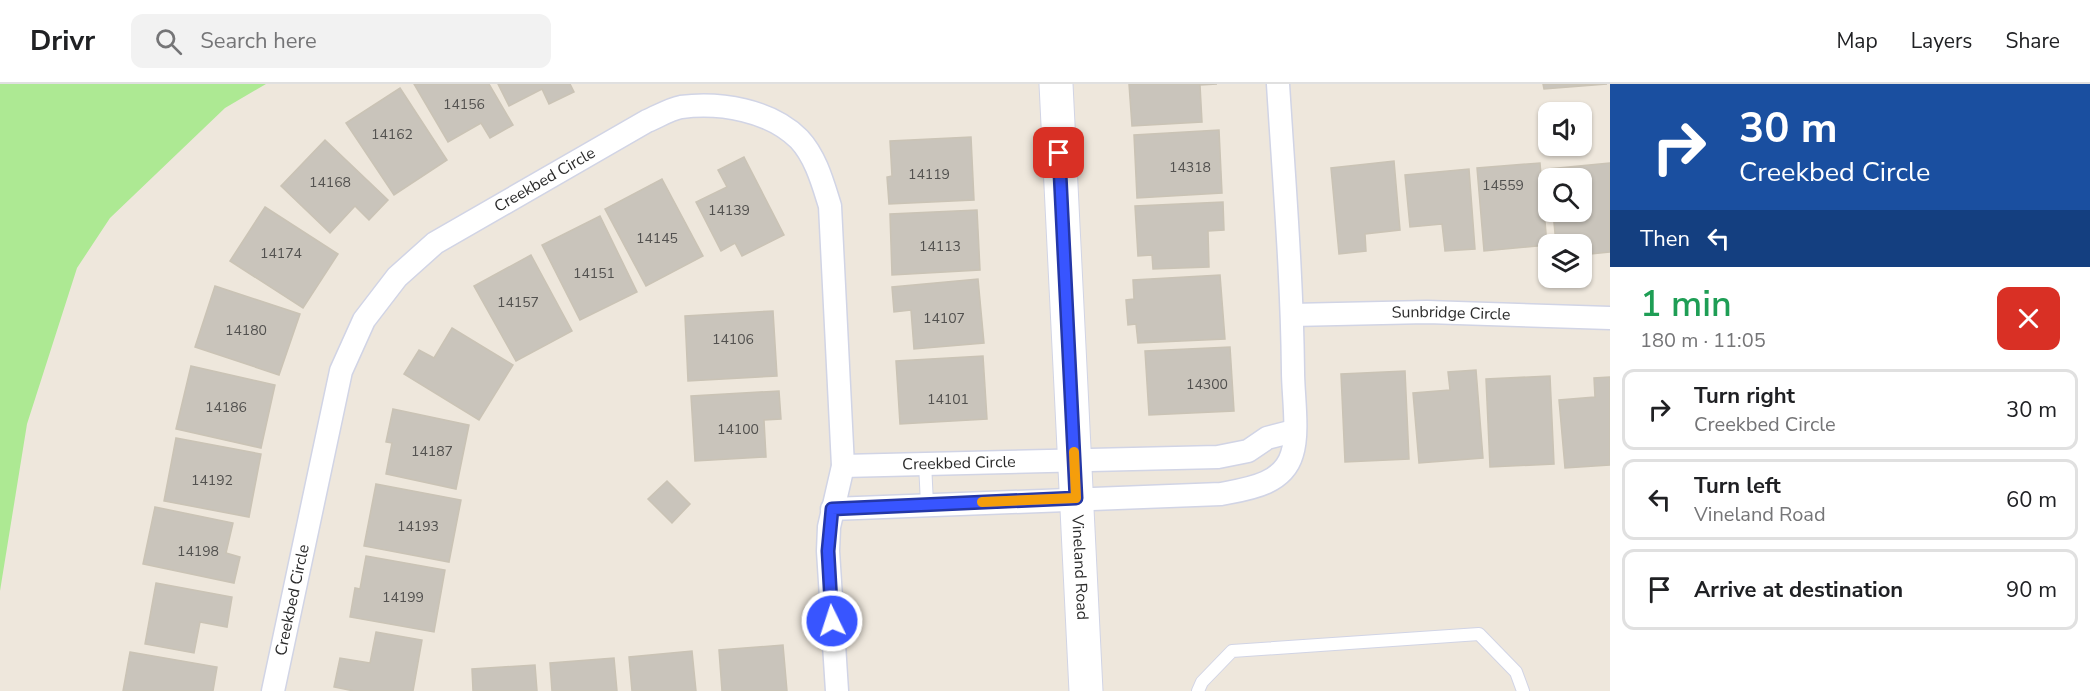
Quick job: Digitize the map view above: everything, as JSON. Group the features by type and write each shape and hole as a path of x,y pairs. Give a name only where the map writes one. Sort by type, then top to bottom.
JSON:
{"main road":[{"name":"Vineland Road","path":"1056,84 1086,691"}],"street":[{"path":"832,509 1221,494 1262,486 1278,475 1292,455 1294,431 1292,315 1278,84"},
{"name":"Creekbed Circle","path":"273,691 341,371 364,320 397,277 435,243 647,121 679,107 722,106 763,116 799,139 820,173 830,206 843,466 832,509 828,551 837,691"},
{"name":"Sunbridge Circle","path":"1292,315 1427,312 1610,318"},
{"path":"1074,459 1218,457 1248,451 1267,438 1294,431"},
{"path":"1218,457 1221,494"},
{"name":"Creekbed Circle","path":"843,466 1074,459"}],"lane":[{"path":"925,463 927,504"},
{"path":"1198,691 1202,682 1232,651 1479,634 1516,672 1523,691"}],"green space":[{"path":"0,84 266,84 225,108 110,218 77,268 27,424 0,591"}],"building":[{"path":"414,84 489,84 513,125 490,138 481,123 448,142"},
{"path":"498,84 570,84 574,92 549,104 542,89 509,106"},
{"path":"1129,84 1217,84 1200,85 1202,122 1132,126"},
{"path":"1543,84 1607,84 1544,89"},
{"path":"400,88 447,160 394,195 346,123"},
{"path":"1219,130 1222,193 1137,198 1134,135"},
{"path":"971,137 974,200 889,204 887,177 892,176 890,141"},
{"path":"325,140 388,200 369,220 355,206 330,233 281,186"},
{"path":"744,157 784,235 742,256 735,243 721,251 696,202 727,187 718,170"},
{"path":"1394,161 1400,230 1365,234 1366,251 1339,254 1331,168"},
{"path":"1540,163 1540,168 1538,168 1538,222 1545,222 1546,234 1538,234 1538,246 1484,251 1477,168"},
{"path":"1610,163 1610,252 1592,254 1592,234 1555,234 1554,222 1592,222 1592,168 1558,168"},
{"path":"1469,169 1475,249 1445,251 1442,224 1410,227 1405,175"},
{"path":"662,179 703,256 646,286 605,209"},
{"path":"1223,202 1224,230 1208,231 1209,267 1153,269 1152,255 1138,256 1135,206"},
{"path":"265,207 338,254 303,308 230,261"},
{"path":"977,210 980,270 892,275 890,214"},
{"path":"600,216 637,292 580,320 542,245"},
{"path":"531,255 572,331 516,361 474,286"},
{"path":"1220,275 1225,339 1138,343 1136,324 1128,325 1126,300 1134,299 1133,280"},
{"path":"978,279 984,343 914,349 911,310 894,312 892,287"},
{"path":"215,286 300,314 279,375 195,347"},
{"path":"773,311 777,376 688,381 685,316"},
{"path":"452,328 513,365 479,420 404,374 419,350 434,358"},
{"path":"1230,347 1234,411 1149,415 1145,351"},
{"path":"983,356 987,419 900,424 896,361"},
{"path":"191,366 275,385 261,448 176,429"},
{"path":"1476,370 1483,458 1419,463 1413,393 1450,390 1448,372"},
{"path":"1405,371 1409,459 1345,462 1341,374"},
{"path":"1550,376 1554,464 1490,467 1486,379"},
{"path":"1610,377 1610,465 1565,468 1559,400 1595,397 1594,378"},
{"path":"779,391 781,419 764,420 766,457 695,461 691,396"},
{"path":"393,409 469,425 456,489 386,474 392,443 386,442"},
{"path":"176,438 261,454 249,517 164,501"},
{"path":"667,481 690,504 672,523 648,499"},
{"path":"376,484 461,500 449,562 364,546"},
{"path":"155,507 233,523 226,553 240,557 234,583 143,564"},
{"path":"366,556 445,570 434,632 350,617 355,588 360,589"},
{"path":"156,583 232,597 227,627 200,622 194,653 145,644"},
{"path":"376,632 422,640 413,691 354,691 334,687 340,658 370,663"},
{"path":"783,645 787,691 722,691 719,650"},
{"path":"692,651 696,691 632,691 629,657"},
{"path":"130,652 217,667 213,691 123,691"},
{"path":"614,658 617,691 552,691 550,663"},
{"path":"535,665 537,691 473,691 472,669"}],"slow traffic":[{"path":"982,502 1076,498 1074,452"}],"route":[{"path":"832,621 828,551 832,509 1076,498 1059,153"}]}
